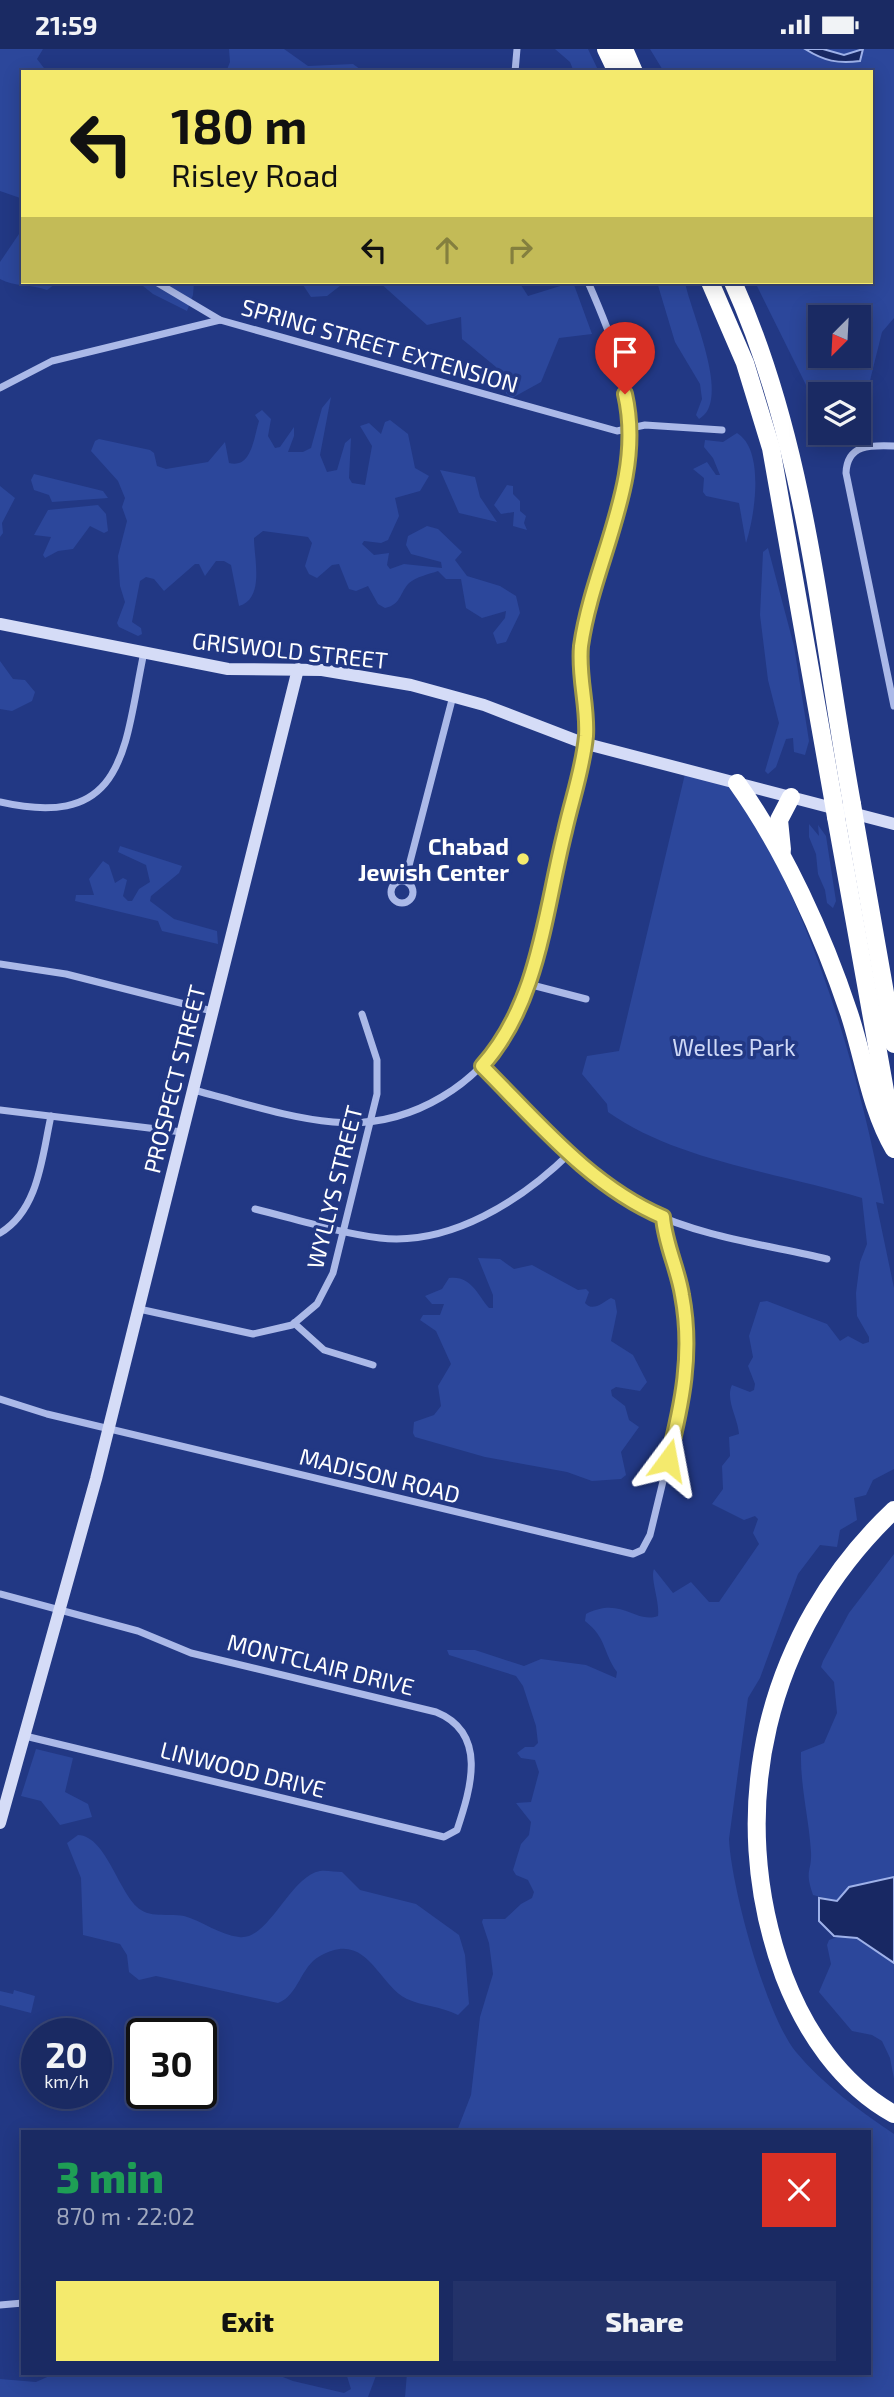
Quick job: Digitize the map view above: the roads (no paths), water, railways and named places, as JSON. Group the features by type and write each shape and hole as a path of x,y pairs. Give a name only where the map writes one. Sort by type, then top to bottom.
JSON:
{"highway":[{"path":"607,49 616,70"},
{"path":"624,49 633,70"},
{"path":"630,49 639,70"},
{"path":"711,284 745,362 768,439 894,1140"},
{"path":"734,284 765,359 790,449 894,1044"},
{"path":"737,783 760,816 783,860 842,993 876,1108 894,1149"},
{"path":"783,860 779,820 791,797"},
{"path":"894,1510 836,1575 799,1635 768,1720 758,1772 755,1814 757,1868 763,1904 778,1957 796,2003 835,2065 865,2095 894,2114"},
{"path":"894,1525 839,1589 799,1663 773,1743 766,1819 774,1905 801,1987 840,2055 862,2078 894,2101"}],"main road":[{"name":"GRISWOLD STREET","path":"0,624 237,670 298,669 349,673 453,696 585,743 894,824"},
{"name":"PROSPECT STREET","path":"0,1823 91,1499 298,669"}],"street":[{"path":"515,70 517,49"},
{"path":"159,284 220,320"},
{"path":"193,1090 317,1120 370,1122 422,1108 448,1094 482,1066 510,1027 528,983 585,743 586,716 579,673 582,636 628,470 632,428 619,369 589,284"},
{"name":"SPRING STREET EXTENSION","path":"0,388 52,361 220,320 611,429 645,425 722,430"},
{"path":"894,446 868,446 856,450 848,459 846,473 894,706"},
{"path":"0,802 33,809 62,808 90,797 106,783 124,750 144,652"},
{"path":"405,881 453,696"},
{"path":"0,964 66,974 212,1011"},
{"path":"528,983 586,999"},
{"name":"WYLLYS STREET","path":"139,1309 244,1333 269,1333 294,1324 312,1310 327,1290 377,1094 378,1068 362,1014"},
{"path":"482,1066 570,1153 619,1195 663,1217 827,1259"},
{"path":"0,1110 183,1132"},
{"path":"0,1233 21,1214 31,1195 51,1116"},
{"path":"255,1209 394,1239 422,1237 449,1230 510,1201 543,1178 570,1153"},
{"name":"MADISON ROAD","path":"0,1399 109,1429 634,1554 642,1550 650,1535 687,1373 684,1306 663,1217"},
{"path":"294,1324 324,1350 373,1365"},
{"name":"MONTCLAIR DRIVE","path":"0,1594 138,1631 191,1653 429,1710 449,1718 468,1739 472,1761 458,1826 452,1835"},
{"name":"LINWOOD DRIVE","path":"25,1736 444,1837 452,1835"},
{"path":"0,2305 21,2303"}],"place":[{"name":"Chabad Jewish Center","path":"523,859"}],"park label":[{"name":"Welles Park","path":"734,1047"}]}
